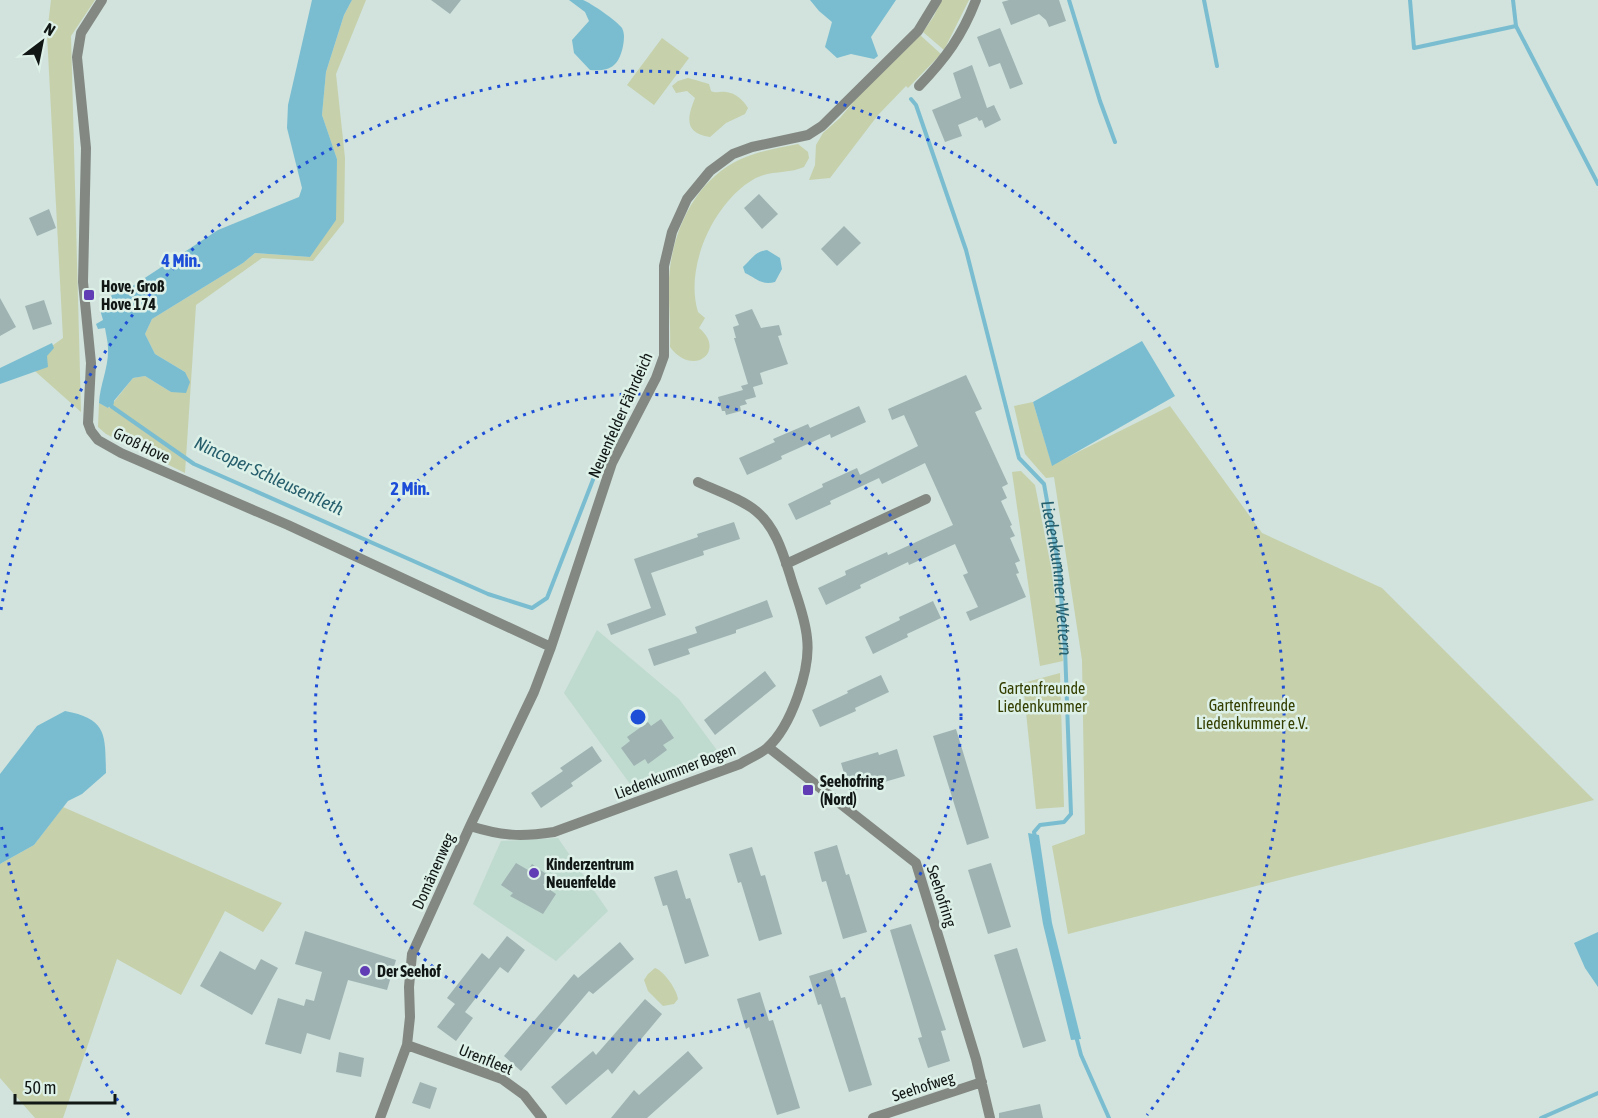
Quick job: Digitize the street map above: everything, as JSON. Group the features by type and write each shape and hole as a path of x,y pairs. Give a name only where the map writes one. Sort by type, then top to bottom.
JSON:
{"street":[{"name":"Groß Hove","path":"102,0 81,33 77,57 86,148 83,282 91,363 88,423 94,436 121,453 288,525 552,646"},
{"name":"Neuenfelder Fährdeich","path":"552,646 612,463 656,378 664,356 664,266 672,232 687,199 710,171 734,154 752,147 808,135 822,126 918,31 937,0"},
{"path":"919,86 947,56 962,32 976,0"},
{"name":"Liedenkummer Bogen","path":"470,826 496,834 526,836 554,832 740,764 768,747 787,721 806,674 807,639 803,618 786,564 771,528 757,512 698,482"},
{"path":"786,564 926,499"},
{"name":"Domänenweg","path":"380,1118 407,1045 412,954 534,692 552,646"},
{"name":"Seehofring","path":"768,747 916,863 982,1082 990,1118"},
{"name":"Urenfleet","path":"407,1045 502,1079 524,1095 542,1118"},
{"name":"Seehofweg","path":"873,1118 982,1082"}],"shaded area":[{"path":"597,630 679,699 719,753 633,788 564,693"},
{"name":"Kinderzentrum Neuenfelde","path":"558,838 608,911 556,961 473,904 501,841"}],"green space":[{"path":"51,0 95,0 71,36 81,412 27,364 63,338 47,34"},
{"path":"352,0 366,0 336,74 345,158 344,222 313,261 262,258 196,305 185,473 106,434 98,427 99,403 109,408 133,378 145,376 171,392 185,372 155,354 145,334 152,319 243,263 255,253 310,257 337,159 322,115 326,72 344,15"},
{"path":"941,0 969,0 944,50 923,32"},
{"path":"920,35 941,54 878,115 830,178 809,180 815,165 816,145 823,133"},
{"path":"662,38 689,58 654,105 627,85"},
{"path":"688,78 709,84 713,92 736,95 748,108 745,114 726,123 710,137 696,132 689,118 695,98 687,91 676,93 672,86"},
{"path":"798,144 808,152 809,158 804,167 766,174 754,179 726,203 715,219 699,256 695,275 698,312 705,318 699,328 707,337 710,345 704,358 697,361 679,356 670,347 669,279 675,243 689,209 711,180 725,168 754,154"},
{"name":"Gartenfreunde Liedenkummer e.V.","path":"1033,402 1052,465 1170,406 1262,533 1382,588 1594,800 1068,934 1052,846 1085,834 1082,660 1054,477 1046,478 1025,454 1014,406"},
{"name":"Gartenfreunde Liedenkummer","path":"1021,471 1035,485 1051,567 1063,661 1040,666 1012,472"},
{"name":"Gartenfreunde Liedenkummer","path":"1060,673 1064,807 1036,809 1023,683"},
{"path":"63,807 282,903 263,932 225,911 181,995 117,959 63,1118 35,1118 0,1078 0,864 34,845"},
{"path":"655,968 670,981 678,999 674,1004 663,1006 648,991 644,980"}],"water":[{"path":"312,0 352,0 344,15 326,72 322,115 337,159 336,220 310,257 255,253 243,263 152,319 145,334 155,354 185,372 190,382 186,393 171,392 145,376 133,378 108,408 99,403 108,355 105,328 98,329 96,324 103,320 102,304 112,295 131,287 218,230 299,197 302,188 287,128 288,105"},
{"path":"569,0 587,2 622,28 623,46 619,58 608,69 590,70 574,53 572,40 589,21 585,12"},
{"path":"810,0 896,0 871,37 878,56 874,59 851,54 837,58 825,47 832,22"},
{"path":"767,250 780,258 782,269 775,282 770,283 745,273 743,267 756,254"},
{"path":"1142,341 1175,396 1052,466 1033,402"},
{"path":"52,343 54,348 47,356 48,367 0,384 0,368"},
{"path":"65,711 79,714 97,724 104,739 106,773 82,794 68,801 34,845 0,864 0,774 37,726"},
{"path":"1028,833 1039,835 1052,923 1081,1039 1071,1040 1043,924"},
{"path":"1598,932 1598,987 1585,968 1574,943"}],"building":[{"path":"431,0 461,0 450,14"},
{"path":"1059,0 1066,21 1049,27 1046,20 1039,14 1011,25 1002,2"},
{"path":"1000,28 1023,84 1010,89 1000,63 989,67 977,37"},
{"path":"972,65 987,108 994,105 1001,120 985,128 982,120 979,121 977,117 958,125 962,136 945,142 932,110 961,98 953,73"},
{"path":"759,194 778,214 762,229 744,208"},
{"path":"49,209 56,228 37,236 29,218"},
{"path":"844,226 861,243 837,266 821,249"},
{"path":"0,298 16,327 0,336"},
{"path":"44,300 52,324 33,330 25,306"},
{"path":"752,309 761,328 779,325 782,335 778,336 788,364 760,373 763,384 753,387 756,397 745,400 747,404 740,406 741,411 726,415 725,411 722,411 718,397 743,390 741,386 748,384 734,338 736,338 733,327 739,325 735,315"},
{"path":"966,375 982,409 975,412 1008,484 1002,487 1007,498 1001,501 1015,536 1010,538 1020,561 1015,563 1019,573 1016,574 1026,597 970,621 966,612 978,607 963,575 968,573 955,544 909,565 908,562 860,585 861,588 826,605 818,588 846,575 845,571 887,552 888,555 953,525 925,463 882,484 879,478 796,520 788,504 823,487 822,484 857,468 860,475 918,446 904,415 892,420 888,409"},
{"path":"859,406 866,422 831,438 830,434 781,456 782,459 747,475 739,458 775,442 773,439 808,424 810,428"},
{"path":"734,522 740,539 703,551 704,555 651,573 666,615 611,635 607,624 651,608 634,559"},
{"path":"767,600 773,617 736,630 736,633 688,649 690,654 654,666 648,649 697,633 695,627"},
{"path":"933,601 941,618 873,654 865,637"},
{"path":"765,671 776,686 715,735 704,720"},
{"path":"881,675 889,692 855,708 856,711 820,727 812,710"},
{"path":"661,719 674,738 663,745 667,750 648,764 645,759 634,766 621,748 630,741 627,737 648,722 651,726"},
{"path":"956,729 989,838 967,845 933,736"},
{"path":"592,746 602,761 571,783 573,786 541,808 531,793 563,771 560,768"},
{"path":"897,749 905,776 850,792 847,781 841,779 844,773 841,763"},
{"path":"837,845 846,875 849,874 867,932 843,939 826,881 822,882 814,852"},
{"path":"752,847 761,876 765,875 782,934 759,941 741,882 738,883 729,854"},
{"path":"516,863 528,870 532,864 549,876 543,885 556,894 543,914 510,896 513,893 501,885"},
{"path":"991,863 1011,927 988,934 968,870"},
{"path":"677,870 686,899 690,898 709,956 685,964 667,905 663,906 654,877"},
{"path":"911,924 946,1030 941,1031 950,1061 928,1068 918,1038 922,1037 890,930"},
{"path":"305,931 396,960 387,990 348,980 330,1040 307,1033 301,1054 265,1044 278,998 304,1006 306,999 314,1001 322,972 295,964"},
{"path":"507,936 525,950 508,973 500,967 465,1012 473,1018 456,1041 437,1027 455,1004 447,998 482,953 489,959"},
{"path":"620,942 634,959 593,994 589,991 521,1071 504,1056 574,974 578,978"},
{"path":"1017,948 1046,1041 1023,1048 994,955"},
{"path":"220,951 255,970 261,959 278,968 252,1015 200,986"},
{"path":"832,969 841,998 845,997 872,1085 849,1092 821,1004 818,1005 809,976"},
{"path":"760,992 769,1021 773,1020 800,1108 777,1115 749,1027 746,1029 737,999"},
{"path":"645,999 662,1014 612,1074 608,1069 566,1105 551,1087 593,1051 596,1055"},
{"path":"688,1051 703,1068 647,1118 611,1118 634,1090 639,1095"},
{"path":"339,1052 364,1058 361,1077 336,1072"},
{"path":"420,1082 437,1088 430,1109 412,1103"},
{"path":"1040,1104 1043,1118 999,1118 999,1113"}],"waterway":[{"path":"1069,0 1115,142"},
{"path":"1204,0 1217,66"},
{"path":"1410,0 1414,48 1516,26"},
{"path":"1513,0 1516,26 1598,184"},
{"name":"Liedenkummer Wettern","path":"911,99 916,105 966,250 1019,458 1044,484 1059,568 1065,648 1071,814 1064,822 1040,825 1034,832 1035,837"},
{"name":"Nincoper Schleusenfleth","path":"112,402 111,406 194,464 488,594 532,608 547,598 610,436"},
{"name":"Liedenkummer Wettern","path":"1076,1036 1081,1055 1109,1118"},
{"path":"1541,1118 1598,1093"}],"place":[{"name":"Hove, Groß Hove 174","path":"89,295"},
{"name":"Seehofring (Nord)","path":"808,790"},
{"name":"Kinderzentrum Neuenfelde","path":"534,873"},
{"name":"Der Seehof","path":"365,971"}]}
